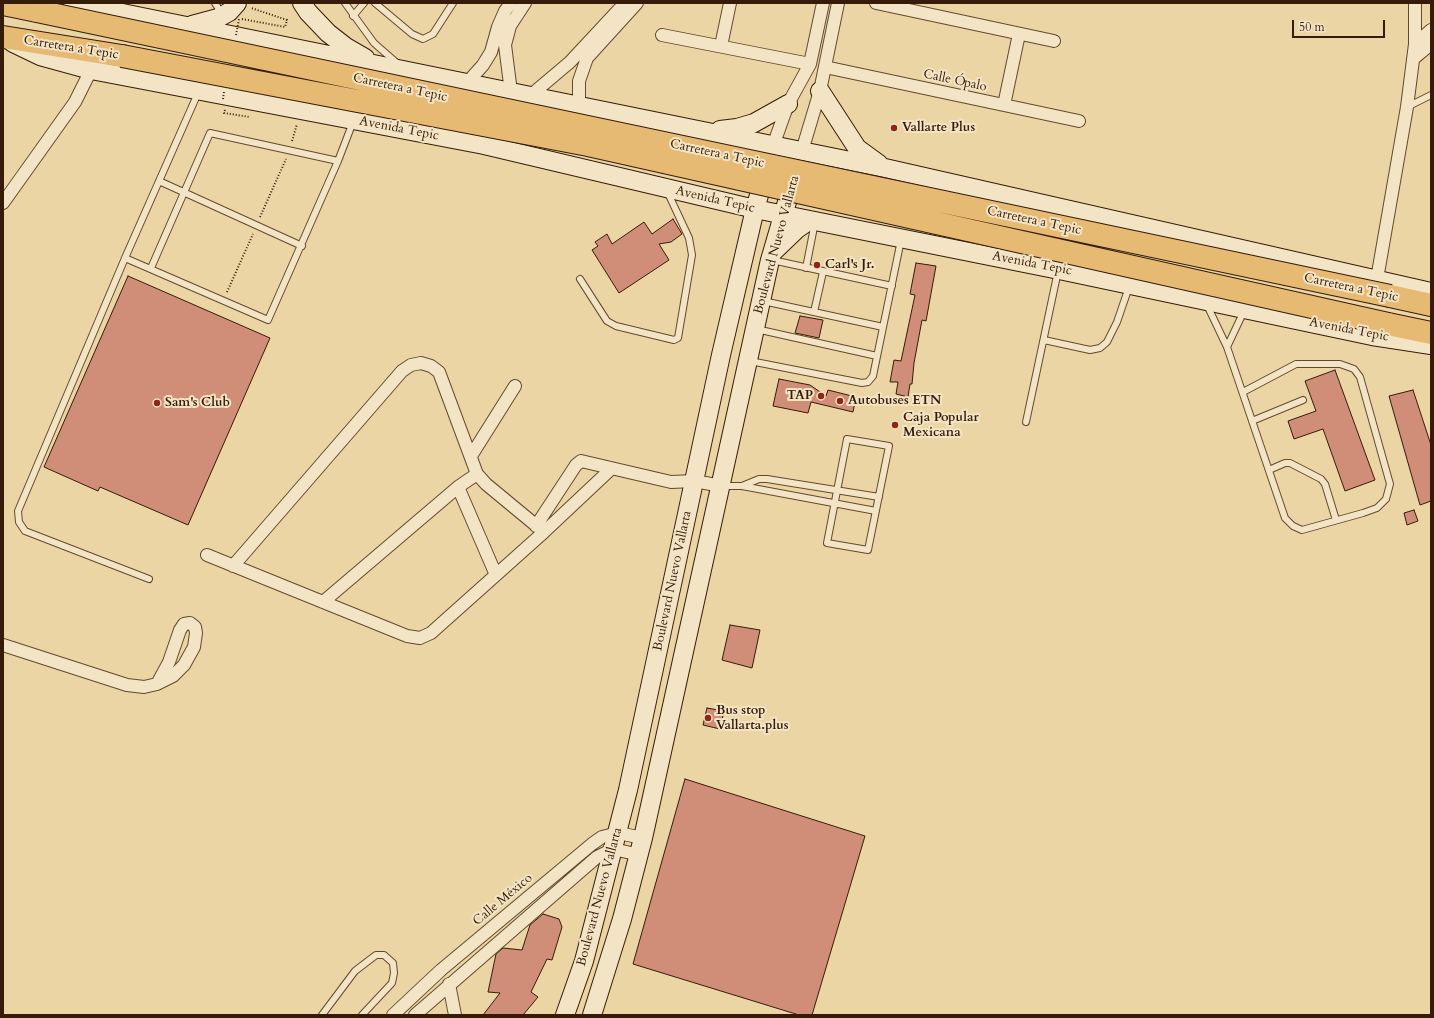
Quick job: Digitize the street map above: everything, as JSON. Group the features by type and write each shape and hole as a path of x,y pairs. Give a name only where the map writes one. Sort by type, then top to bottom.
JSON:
{"highway":[{"name":"Carretera a Tepic","path":"3,4 1431,305"},
{"name":"Carretera a Tepic","path":"3,38 122,56 588,145 1388,324 1431,332"}],"main road":[{"path":"73,3 91,4 399,70 531,95 885,168 1377,278 1431,292"},
{"path":"302,3 308,12 328,33 346,47 399,70"},
{"path":"189,26 209,21 230,9"},
{"name":"Avenida Tepic","path":"3,38 40,56 91,70 484,145 783,215 1130,284 1245,310 1372,336 1431,345"},
{"path":"820,91 857,148 885,168"},
{"path":"708,131 737,128 754,123 788,104"},
{"name":"Boulevard Nuevo Vallarta","path":"564,1015 584,961 616,841 755,209 773,146"},
{"name":"Boulevard Nuevo Vallarta","path":"592,1015 642,846 722,486 761,300 771,257 802,152"},
{"path":"771,257 788,236 812,221"}],"street":[{"path":"511,3 505,11 498,27 500,44 511,92"},
{"path":"468,83 500,44 525,3"},
{"path":"531,95 570,62 625,3"},
{"path":"579,105 579,81 582,69 592,50 637,3"},
{"path":"721,46 730,3"},
{"path":"773,146 788,104 810,64 823,3"},
{"path":"802,152 820,91 838,3"},
{"path":"876,3 931,9 1019,34 1054,41"},
{"path":"1377,278 1407,107 1415,44 1415,3"},
{"path":"1415,44 1431,30"},
{"path":"1004,106 1019,34"},
{"path":"662,35 810,64"},
{"path":"1413,59 1431,44"},
{"path":"570,62 582,69"},
{"name":"Calle Ópalo","path":"825,67 1079,121"},
{"path":"3,203 75,102 91,70"},
{"path":"233,566 402,371 411,365 421,363 431,366 439,372 477,474 486,484 540,529"},
{"path":"471,456 515,386"},
{"path":"540,529 576,465 581,461 671,482 694,481 722,486"},
{"path":"207,555 407,636 420,638 431,633 496,575 540,529 612,469"},
{"path":"323,602 458,487 477,474"},
{"path":"458,487 496,575"},
{"path":"3,645 127,685 144,687 157,684 173,676 184,665 194,647 196,633 195,627 190,623 184,624 180,630 169,662 157,684"},
{"name":"Calle México","path":"393,1015 441,970 602,837 642,846"},
{"path":"415,1015 616,841 642,846"},
{"path":"449,984 455,1015"}],"lane":[{"path":"345,3 374,43 399,70"},
{"path":"353,16 364,3"},
{"path":"375,3 412,34 423,39 433,34 453,3"},
{"path":"148,579 25,531 19,522 18,511 125,258 200,90"},
{"path":"1407,107 1431,95"},
{"path":"125,258 268,320 302,246 338,161 353,121"},
{"path":"151,268 210,133 338,161"},
{"path":"159,181 184,191 302,246"},
{"path":"580,280 607,321 612,324 674,340 678,338 680,334 692,255 690,238 665,188"},
{"path":"806,268 812,221"},
{"path":"748,361 862,383 868,382 873,376 901,238"},
{"path":"771,257 822,272 892,286"},
{"path":"1026,422 1059,270"},
{"path":"814,312 822,272"},
{"path":"1044,340 1090,350 1100,348 1107,342 1117,322 1130,284"},
{"path":"761,300 883,327"},
{"path":"1204,300 1227,347 1285,518 1292,526 1302,530 1377,508 1386,499 1390,484 1360,377 1354,369 1340,364 1296,364 1243,392"},
{"path":"1227,347 1245,310"},
{"path":"755,329 877,356"},
{"path":"1252,421 1303,400"},
{"path":"847,438 889,446 868,550 827,544 837,490 847,438"},
{"path":"1269,470 1285,463 1290,463 1321,479 1325,484 1336,520"},
{"path":"742,486 759,479 767,479 879,497"},
{"path":"722,486 742,486 876,511"},
{"path":"322,1015 355,972 376,955 384,955 393,963 394,973 392,983 362,1015"}],"path":[{"path":"230,9 287,20 285,27 230,9"},
{"path":"225,108 224,113 253,117"},
{"path":"224,300 290,150 297,123"}],"building":[{"path":"673,219 682,234 671,242 659,244 669,260 619,293 592,250 598,246 595,242 607,234 612,244 644,222 652,234"},
{"path":"916,263 936,266 926,321 922,320 914,363 912,384 910,384 908,397 896,394 898,382 890,382 894,360 901,361 915,295 910,294"},
{"name":"Sam's Club","path":"128,276 270,338 188,525 100,487 98,491 44,467"},
{"path":"800,316 823,320 819,338 795,333"},
{"path":"1335,370 1375,480 1345,491 1323,429 1294,439 1288,421 1316,411 1305,381"},
{"path":"779,379 810,385 826,396 828,390 856,397 853,412 811,402 808,413 773,406"},
{"path":"1413,390 1431,445 1431,501 1420,505 1389,396"},
{"path":"1414,510 1418,521 1407,525 1404,513"},
{"path":"730,625 760,630 752,668 722,660"},
{"path":"707,708 724,711 720,729 703,725"},
{"path":"685,779 865,836 812,1015 799,1015 633,964"},
{"path":"543,914 559,919 562,927 552,960 547,959 531,992 538,997 523,1015 483,1015 500,993 488,992 496,954 503,948 522,950 530,925"}],"place":[{"name":"Vallarte Plus","path":"894,128"},
{"name":"Carl's Jr.","path":"817,265"},
{"name":"TAP","path":"821,396"},
{"name":"Autobuses ETN","path":"840,401"},
{"name":"Sam's Club","path":"157,403"},
{"name":"Caja Popular Mexicana","path":"895,425"},
{"name":"Bus stop Vallarta.plus","path":"708,718"}]}
